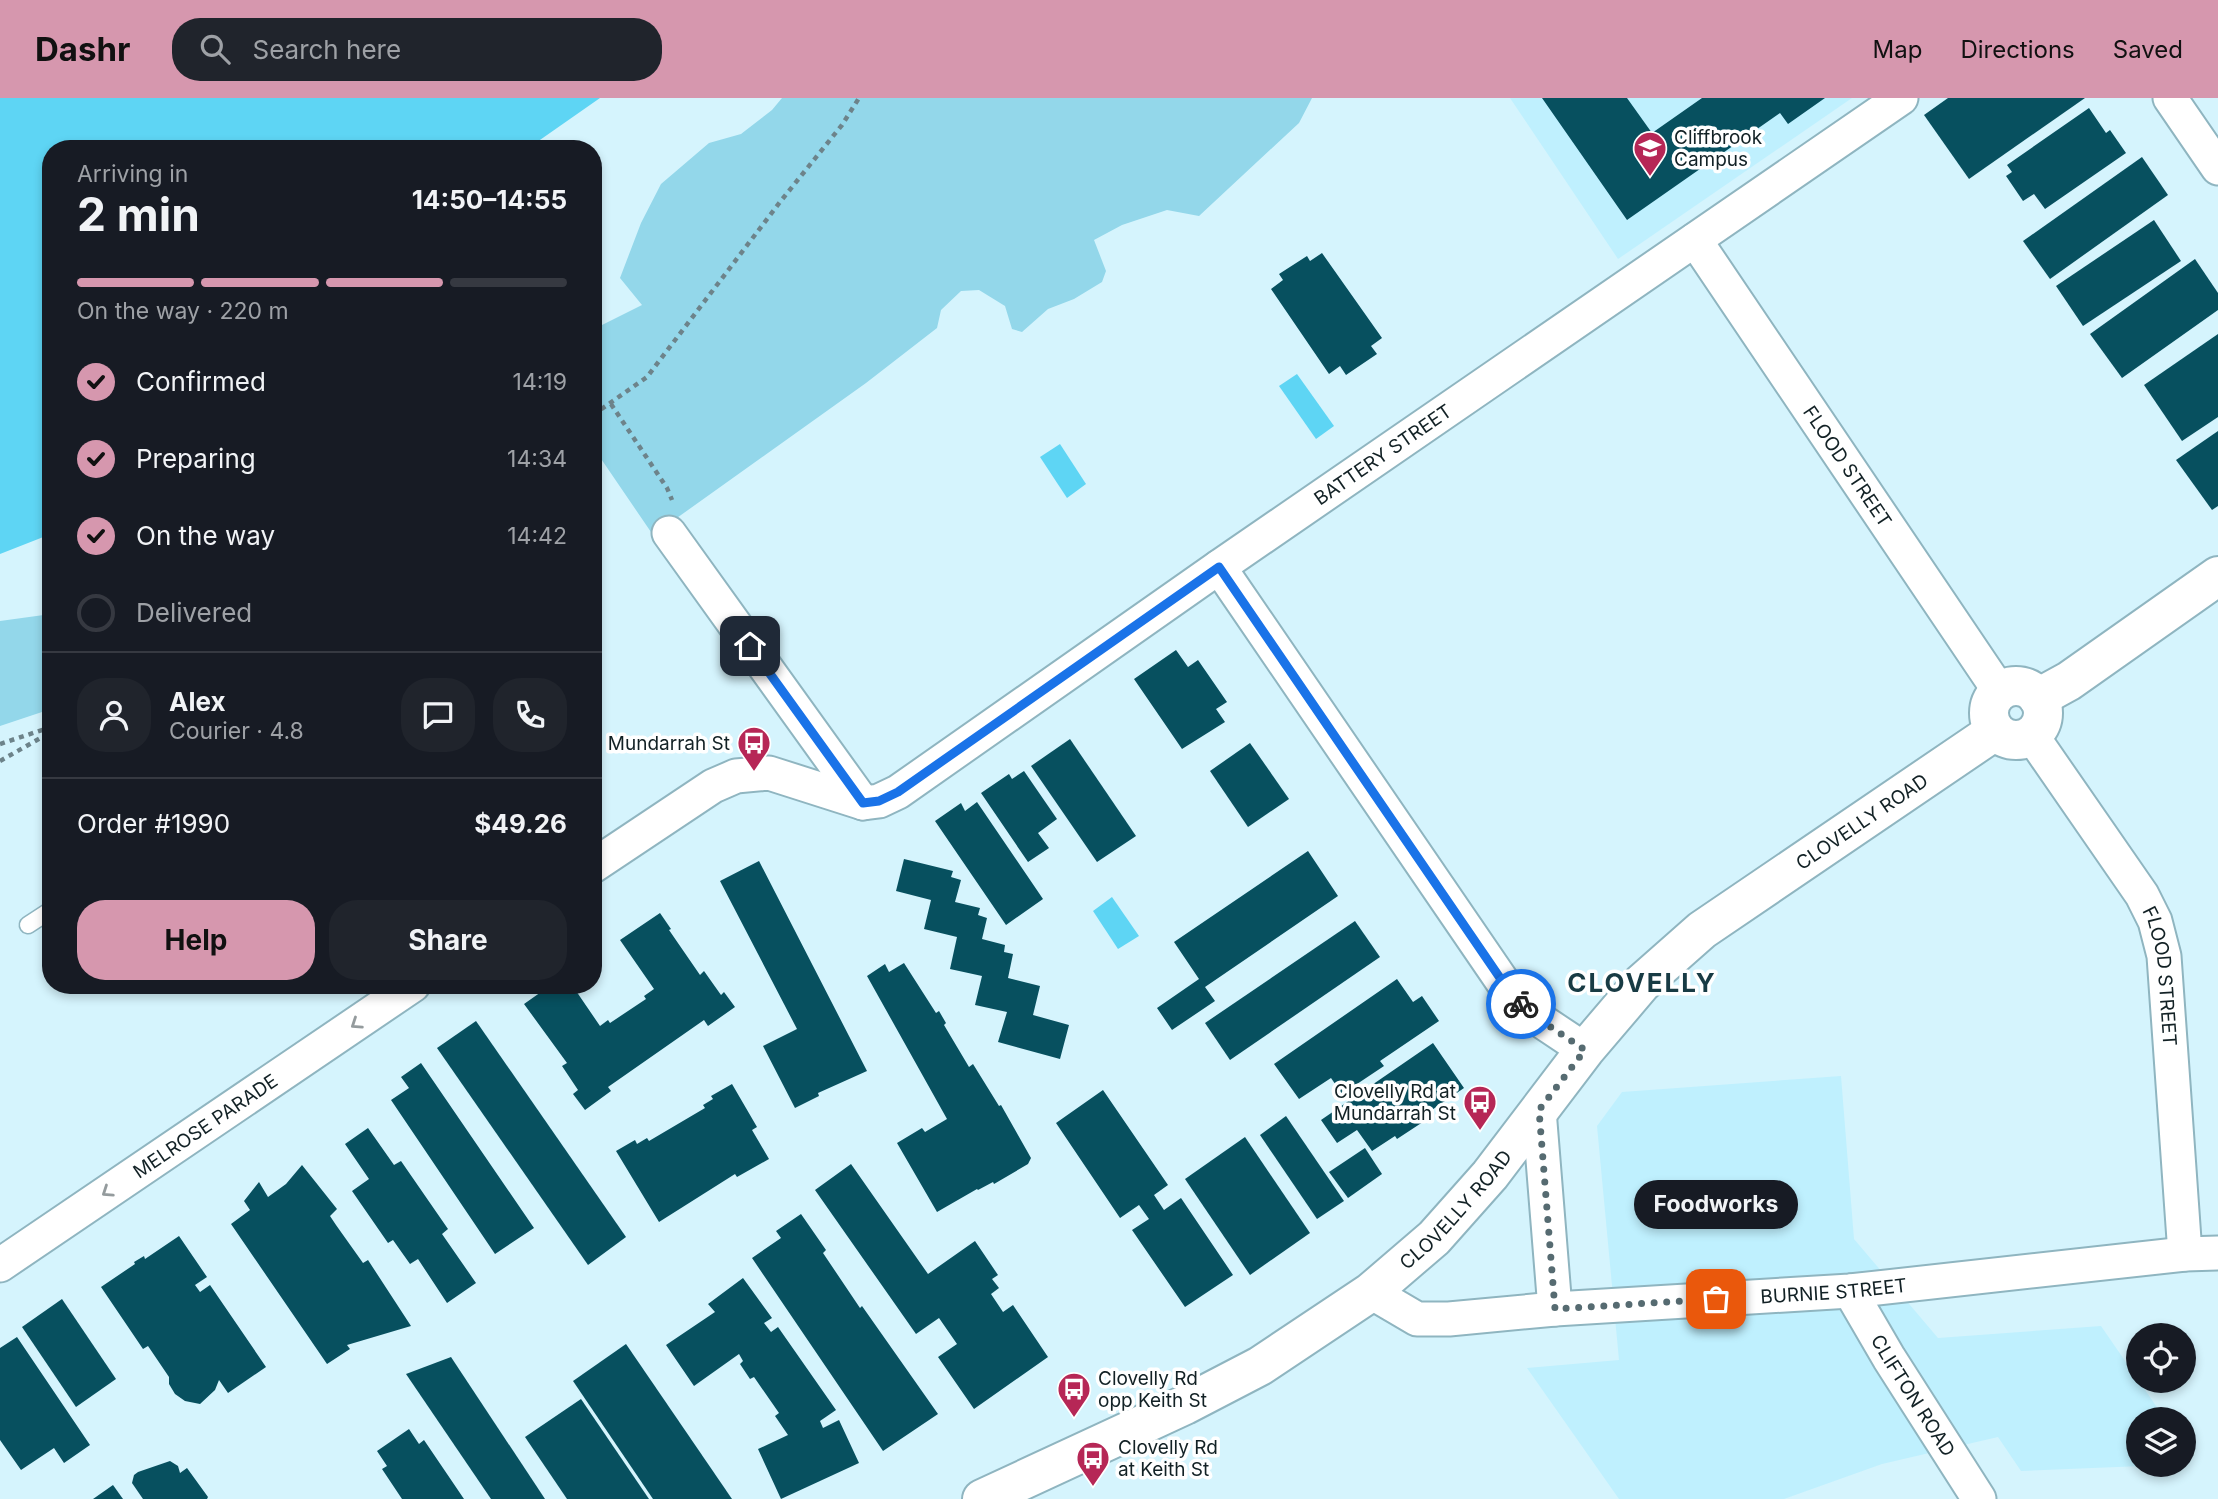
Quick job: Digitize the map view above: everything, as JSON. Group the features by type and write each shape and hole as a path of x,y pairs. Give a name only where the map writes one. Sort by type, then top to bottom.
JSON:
{"street":[{"name":"BATTERY STREET","path":"863,803 879,801 898,792 1219,567 1901,98"},
{"path":"2170,98 2218,167"},
{"name":"FLOOD STREET","path":"1695,240 2000,692"},
{"path":"670,533 863,803"},
{"path":"1219,567 1511,994 1531,1014 1585,1050"},
{"path":"2038,698 2069,681 2218,576"},
{"path":"2007,688 2024,688 2038,698 2043,715 2032,736 2011,740 1995,731 1989,715 1993,698 2000,692 2007,688"},
{"name":"CLOVELLY ROAD","path":"994,1497 1260,1366 1371,1292 1434,1238 1490,1175 1585,1050 1642,983 1702,930 1995,731"},
{"name":"FLOOD STREET","path":"2032,736 2142,895 2155,921 2164,956 2185,1254"},
{"path":"602,860 713,786 736,776 769,773 863,803"},
{"name":"MELROSE PARADE","path":"1,1261 400,994"},
{"path":"1539,1110 1555,1309"},
{"name":"BURNIE STREET","path":"1371,1292 1417,1319 1449,1319 1555,1309 1850,1291 2185,1254 2218,1253"},
{"name":"CLIFTON ROAD","path":"1850,1291 1889,1359 1979,1499"}],"lane":[{"path":"28,925 42,916"}],"path":[{"path":"602,410 647,377 842,125 859,98"},
{"path":"611,404 667,488"},
{"path":"0,744 42,732"},
{"path":"0,761 42,735"}],"shaded area":[{"path":"0,98 600,98 540,140 42,140 42,538 0,554"},
{"path":"782,98 1312,98 1299,123 1199,216 1167,210 1122,225 1094,240 1106,271 1102,282 1074,299 1048,309 1022,332 1012,329 1005,306 979,290 961,291 941,310 937,328 866,383 653,535 602,460 602,325 642,305 620,278 641,223 661,184 709,143 741,134 772,110"},
{"name":"Cliffbrook Campus","path":"1510,98 1852,98 1618,259"},
{"path":"1297,374 1334,426 1316,439 1279,386"},
{"path":"1060,444 1086,484 1067,498 1040,457"},
{"path":"42,615 42,712 0,726 0,621"},
{"path":"1112,897 1139,936 1118,949 1093,911"},
{"path":"1841,1076 1854,1239 1938,1338 2101,1326 2126,1362 2126,1393 2147,1393 2157,1407 2126,1407 2126,1467 2021,1471 1998,1437 1882,1464 1784,1499 1619,1499 1527,1368 1619,1360 1597,1126 1622,1092"}],"building":[{"path":"1542,98 1627,98 1652,133 1702,98 1825,98 1788,124 1780,113 1627,220"},
{"path":"1948,98 2085,98 1969,179 1924,115"},
{"path":"2089,108 2106,133 2110,130 2126,153 2045,209 2034,194 2023,201 2006,176 2012,172 2007,165"},
{"path":"2142,157 2168,195 2050,279 2023,241"},
{"path":"2154,220 2181,261 2083,326 2056,286"},
{"path":"1322,253 1382,338 1371,346 1377,354 1346,375 1340,366 1329,374 1271,289 1283,280 1279,274 1307,256 1310,261"},
{"path":"2195,259 2218,293 2218,310 2122,378 2090,334"},
{"path":"2218,334 2218,417 2182,441 2144,385"},
{"path":"2218,431 2218,506 2212,510 2176,460"},
{"path":"1176,650 1188,667 1198,660 1227,702 1216,709 1225,722 1182,749 1134,679"},
{"path":"1070,739 1136,836 1097,862 1031,766"},
{"path":"1250,743 1289,799 1248,827 1210,771"},
{"path":"1024,771 1057,819 1038,833 1049,848 1028,862 981,793 1009,774 1012,779"},
{"path":"977,802 1043,899 1006,925 935,821 961,803 965,811"},
{"path":"1308,851 1338,896 1205,987 1215,1001 1172,1030 1157,1008 1199,979 1174,942"},
{"path":"904,859 953,871 951,877 961,880 955,902 980,908 978,915 987,918 982,939 1005,945 1004,952 1013,954 1008,978 1040,986 1033,1015 1069,1025 1060,1059 998,1042 1007,1012 975,1005 982,976 950,969 957,937 924,929 931,900 896,891"},
{"path":"759,861 867,1071 818,1093 819,1096 795,1108 763,1046 797,1029 720,881"},
{"path":"660,913 700,975 704,971 721,995 724,992 735,1007 708,1026 704,1020 608,1087 611,1091 585,1110 573,1094 578,1090 562,1066 567,1063 524,1004 538,994 578,994 600,1026 608,1020 610,1023 646,999 644,996 654,989 620,940"},
{"path":"1355,921 1380,957 1230,1060 1205,1023"},
{"path":"904,963 936,1013 939,1011 946,1023 944,1025 969,1067 973,1064 999,1106 1001,1105 1031,1158 1028,1164 994,1184 993,1182 977,1189 937,1212 897,1143 922,1128 925,1132 947,1119 867,976 885,964 889,972"},
{"path":"1397,979 1413,1002 1422,996 1439,1021 1380,1061 1384,1066 1342,1094 1331,1078 1299,1099 1274,1064"},
{"path":"476,1021 626,1237 588,1265 437,1048"},
{"path":"1433,1043 1464,1088 1426,1114 1429,1118 1397,1139 1395,1136 1372,1151 1357,1130 1337,1143 1321,1120"},
{"path":"421,1063 534,1228 495,1254 391,1100 409,1088 401,1077"},
{"path":"732,1084 757,1127 752,1130 769,1159 737,1177 735,1174 659,1222 616,1151 635,1140 637,1144 647,1138 649,1141 705,1108 703,1105 713,1099 711,1096"},
{"path":"1103,1090 1168,1185 1154,1195 1164,1210 1181,1198 1233,1275 1185,1307 1132,1230 1149,1219 1139,1205 1120,1218 1056,1123"},
{"path":"1286,1116 1344,1201 1317,1219 1260,1135"},
{"path":"368,1128 394,1165 401,1161 448,1229 442,1234 476,1283 447,1303 418,1259 410,1264 393,1240 388,1243 352,1191 369,1179 345,1144"},
{"path":"1245,1137 1310,1233 1250,1275 1185,1179"},
{"path":"1365,1148 1382,1174 1348,1198 1329,1172"},
{"path":"851,1164 928,1274 975,1241 998,1275 992,1279 999,1288 991,1294 1003,1312 1013,1305 1048,1357 974,1409 938,1357 957,1344 939,1318 916,1334 815,1190"},
{"path":"302,1165 337,1209 330,1216 336,1225 363,1263 368,1260 411,1326 347,1345 350,1349 327,1364 231,1224 250,1210 244,1201 259,1182 268,1197 286,1184"},
{"path":"801,1214 860,1308 862,1306 938,1414 883,1451 752,1258 781,1238 776,1231"},
{"path":"179,1236 207,1277 195,1285 200,1292 210,1285 266,1367 228,1393 219,1380 215,1390 200,1404 185,1401 175,1394 169,1384 169,1377 148,1346 143,1349 101,1287 135,1264 134,1262 144,1256 145,1259"},
{"path":"743,1278 772,1318 764,1323 771,1332 778,1327 836,1410 820,1421 823,1428 839,1420 859,1463 781,1499 758,1449 788,1435 775,1416 779,1413 754,1377 750,1379 740,1364 743,1361 739,1354 694,1386 666,1345 715,1312 708,1304"},
{"path":"62,1299 116,1379 76,1407 22,1327"},
{"path":"17,1337 90,1445 64,1463 54,1448 21,1470 0,1440 0,1348"},
{"path":"626,1344 732,1499 653,1499 573,1381"},
{"path":"451,1357 545,1499 491,1499 406,1374"},
{"path":"581,1399 649,1499 567,1499 525,1437"},
{"path":"409,1429 419,1444 424,1440 464,1499 402,1499 382,1469 387,1466 377,1451"},
{"path":"170,1461 178,1466 180,1473 187,1468 207,1499 143,1499 132,1483 134,1475"},
{"path":"113,1485 123,1499 93,1499"}],"way so far":[{"path":"1521,1004 1531,1014 1585,1050 1539,1110 1555,1309 1716,1299"}],"place":[{"name":"Cliffbrook Campus","path":"1650,178"},
{"name":"Mundarrah St","path":"754,773"},
{"name":"Clovelly Rd at Mundarrah St","path":"1480,1132"},
{"name":"Foodworks","path":"1716,1299"},
{"name":"Clovelly Rd opp Keith St","path":"1074,1419"},
{"name":"Clovelly Rd at Keith St","path":"1093,1488"}],"district":[{"name":"CLOVELLY","path":"1642,983"}],"route":[{"path":"750,646 863,803 879,801 898,792 1219,567 1511,994 1521,1004"}]}
